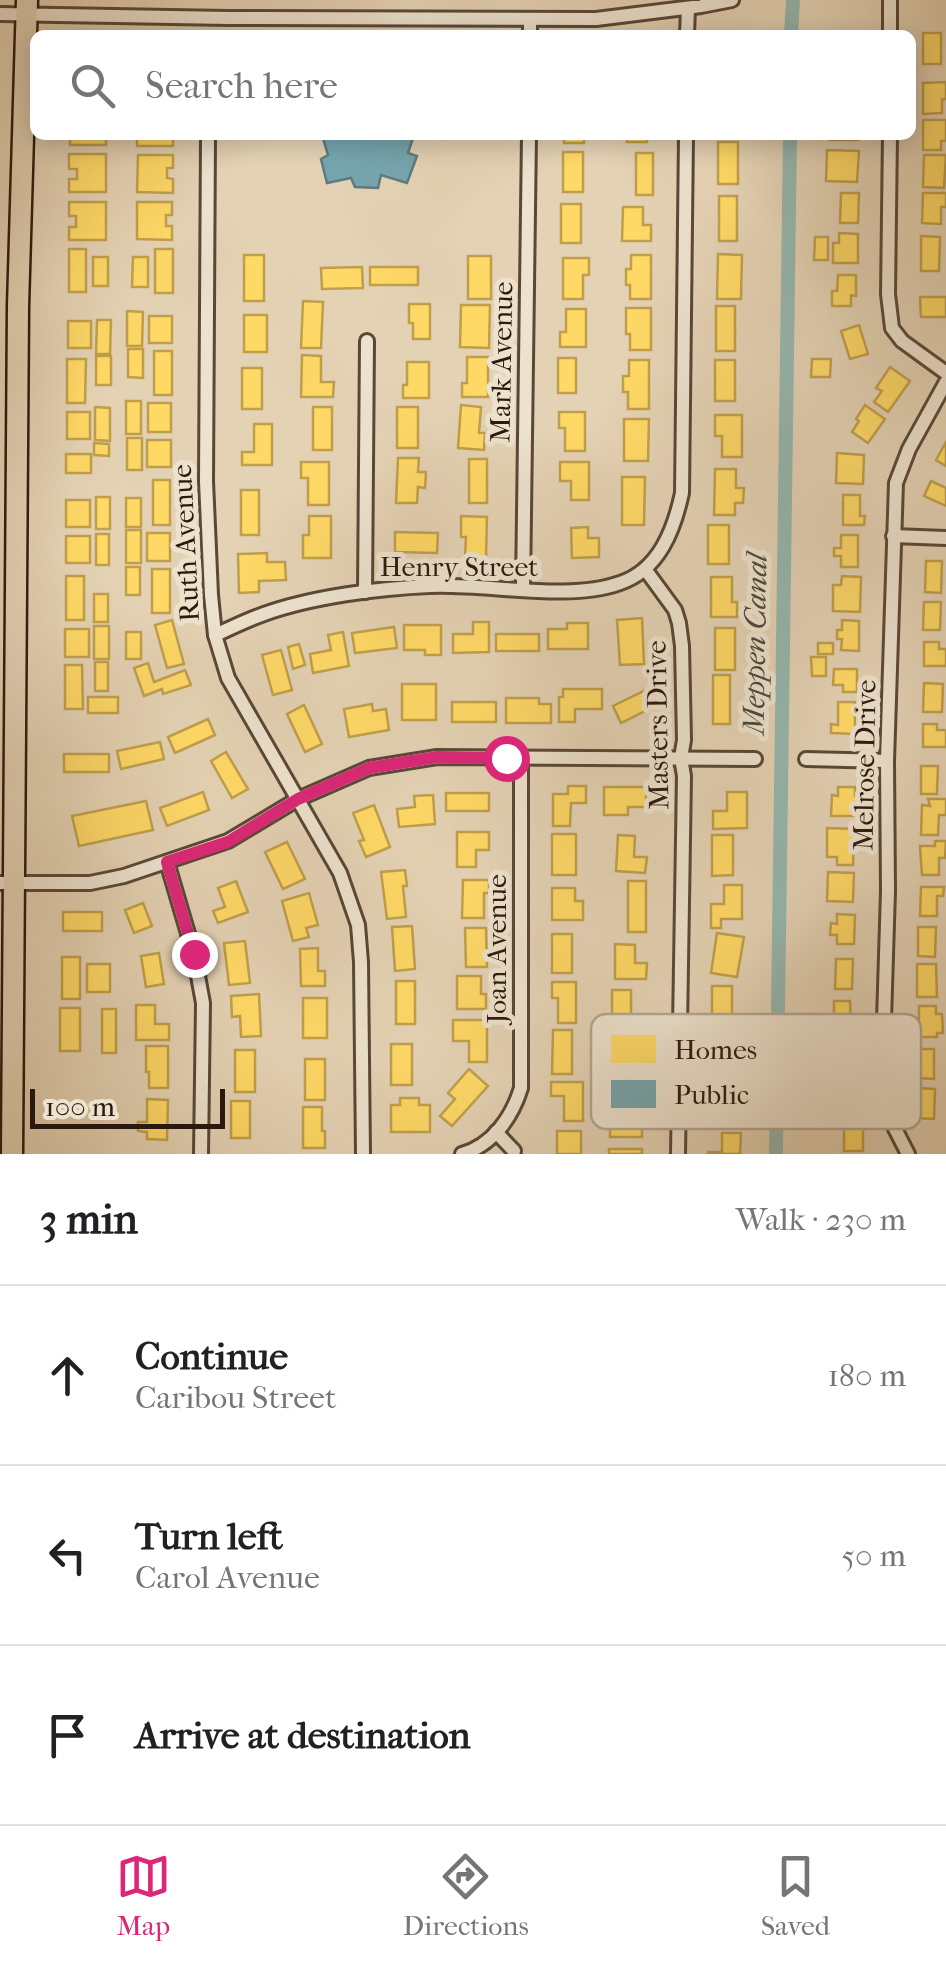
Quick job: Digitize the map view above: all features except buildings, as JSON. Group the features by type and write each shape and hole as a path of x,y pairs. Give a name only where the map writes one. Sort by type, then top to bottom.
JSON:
{"main road":[{"path":"12,1154 7,883 27,8"}],"street":[{"path":"0,14 27,8 209,17 596,19 732,0"},
{"path":"890,0 890,30"},
{"path":"688,8 688,30"},
{"path":"208,30 209,17"},
{"path":"530,19 530,30"},
{"name":"Ruth Avenue","path":"208,140 206,481 214,635 228,678 340,873 358,925 362,1154"},
{"name":"Mark Avenue","path":"523,589 529,140"},
{"path":"645,569 666,544 682,493 686,140"},
{"path":"890,140 888,294 892,328 902,341 946,373"},
{"path":"365,592 367,341"},
{"name":"Melrose Drive","path":"884,1014 896,483 909,449 946,382"},
{"path":"894,536 946,538"},
{"name":"Henry Street","path":"214,635 265,613 365,592 431,586 566,591 623,583 645,569"},
{"name":"Masters Drive","path":"645,569 675,610 682,646 680,1014"},
{"path":"7,883 90,883 124,876 228,842 298,799 369,768 402,762 437,757 755,759"},
{"name":"Joan Avenue","path":"496,1132 516,1104 521,1078 520,758"},
{"path":"806,759 887,761"},
{"path":"167,862 194,954 203,1003 200,1154"},
{"name":"Masters Drive","path":"678,1129 678,1154"},
{"name":"Melrose Drive","path":"895,1129 908,1154"},
{"path":"462,1154 485,1144 496,1132 514,1151"}],"waterway":[{"name":"Meppen Canal","path":"791,30 793,0"},
{"name":"Meppen Canal","path":"778,1014 790,140"},
{"name":"Meppen Canal","path":"776,1129 776,1154"}],"route":[{"path":"194,954 167,862 228,842 298,799 369,768 437,757 506,758"}]}
